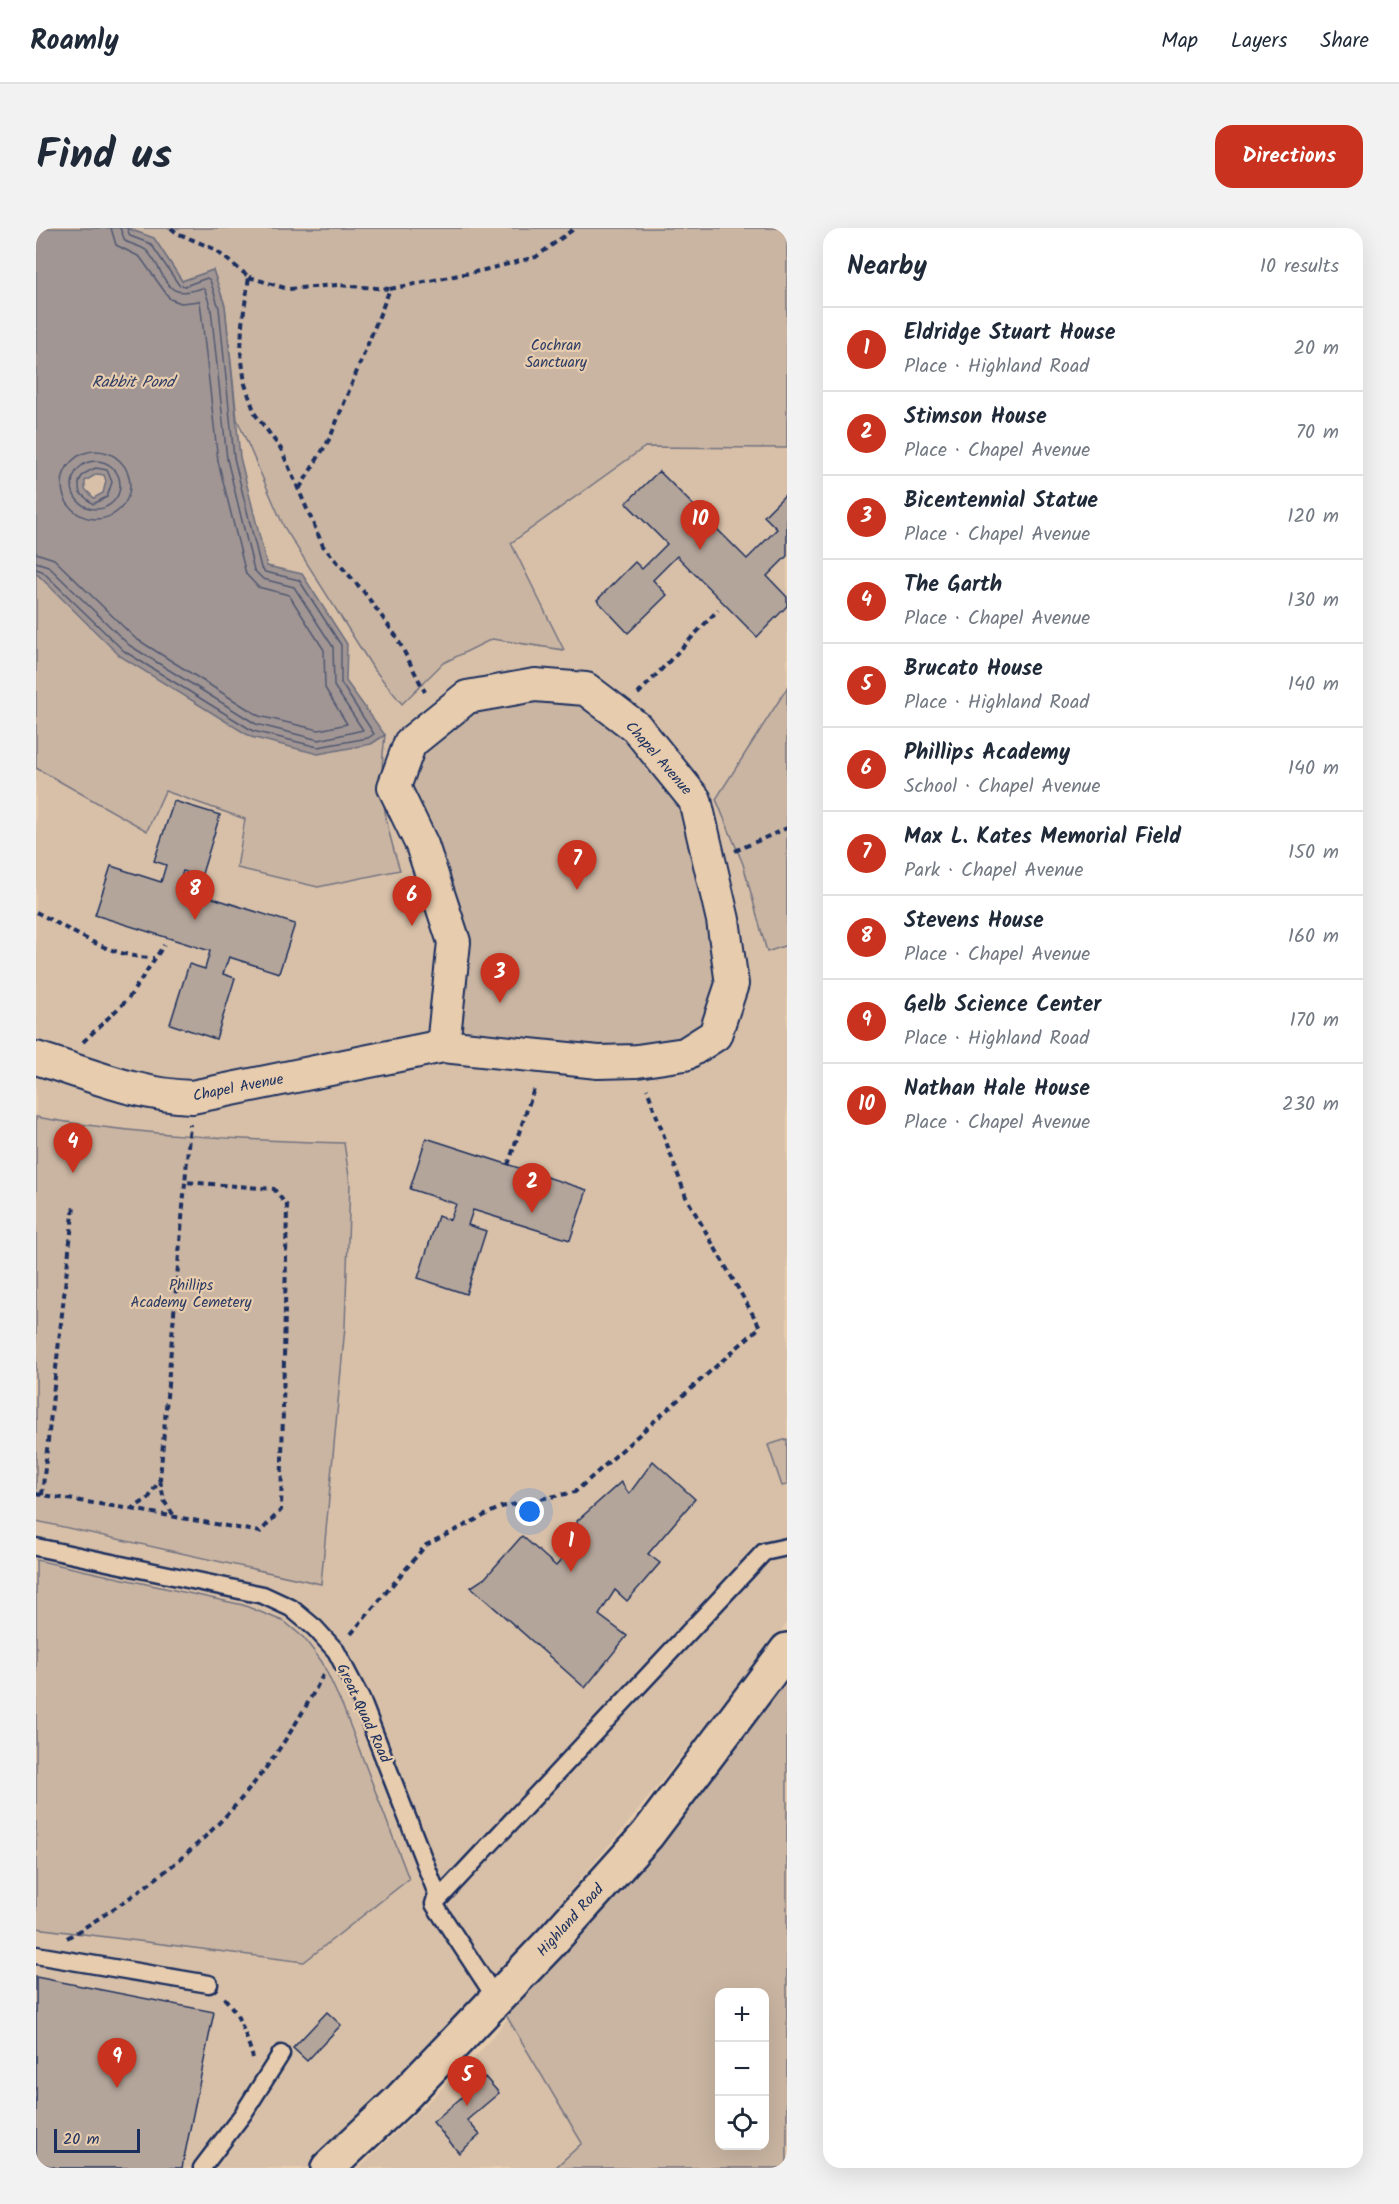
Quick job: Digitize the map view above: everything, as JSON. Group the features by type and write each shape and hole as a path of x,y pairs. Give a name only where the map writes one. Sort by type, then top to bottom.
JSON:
{"street":[{"name":"Chapel Avenue","path":"47,1061 112,1084 161,1096 192,1097 443,1046 598,1062 637,1061 685,1054 715,1035 732,984 723,920 695,800 636,727 586,689 535,685 467,697 410,743 394,787 422,845 454,942 443,1046"},
{"name":"Highland Road","path":"328,2168 399,2101 497,2000 647,1834 787,1650"}],"lane":[{"name":"Great Quad Road","path":"36,1547 263,1595 291,1608 315,1628 336,1651 361,1699 390,1768 437,1894 434,1904 497,2000"},
{"path":"434,1904 764,1552 787,1547"},
{"path":"36,1955 209,1984"},
{"path":"202,2168 281,2054"}],"path":[{"path":"171,228 177,233 214,249 249,277 288,289 338,285 390,289 484,270 536,257 575,228"},
{"path":"249,277 242,324 245,384 255,414 281,449 323,546 364,592 396,636 440,719"},
{"path":"298,491 330,438 390,289"},
{"path":"619,714 718,609"},
{"path":"710,861 787,828"},
{"path":"36,912 116,952 132,958 155,958"},
{"path":"47,1061 128,999 164,945"},
{"path":"508,1165 546,1057"},
{"path":"61,1941 127,1901 162,1876 230,1814 267,1768 304,1712 336,1651 426,1545 501,1507 575,1492 760,1327 686,1197 637,1061"},
{"path":"176,1517 164,1501 160,1479 192,1097"},
{"path":"74,1205 39,1494 260,1532 281,1510 287,1206 274,1189 186,1182"},
{"path":"131,1509 148,1499 160,1479"},
{"path":"209,1984 232,2006 243,2028 261,2084"}],"shaded area":[{"path":"36,228 787,228 787,1623 628,1823 513,1958 311,2168 36,2168"},
{"path":"760,1713 787,2168 359,2168 479,2053"}],"green space":[{"name":"Cochran Sanctuary","path":"126,228 787,228 787,448 645,447 511,543 564,650 492,639 443,663 402,704 373,668 284,527 237,419 225,306 213,270 182,281 154,238"},
{"path":"36,573 79,613 371,744 385,735 382,787 386,820 400,870 318,887 237,868 245,819 165,791 147,831 36,768"},
{"path":"787,688 787,945 767,952 743,864 716,799"},
{"path":"586,689 695,800 732,984 685,1054 443,1046 454,942 394,787 467,697"},
{"name":"Phillips Academy Cemetery","path":"36,1117 190,1136 344,1143 350,1183 345,1327 321,1584 36,1521"},
{"path":"787,1439 787,1485 782,1486 768,1445"},
{"path":"36,1560 243,1605 285,1622 304,1638 322,1662 343,1707 409,1879 304,1962 36,1928"},
{"path":"787,1650 787,2168 555,2168 582,2143 497,2000"}],"water":[{"name":"Rabbit Pond","path":"36,228 126,228 154,238 182,281 213,270 225,306 240,457 267,566 302,574 347,644 346,681 385,735 371,744 318,754 251,737 120,656 36,573","holes":["97,474 104,475 106,481 103,493 94,498 85,489 85,481"]}],"building":[{"path":"659,471 747,559 777,529 764,516 787,493 787,556 767,576 787,597 787,606 757,637 677,556 653,580 667,595 628,633 597,600 635,562 642,569 667,544 626,503"},
{"path":"174,801 220,815 201,877 183,871 178,887 295,924 279,973 229,957 223,974 235,978 216,1039 170,1024 189,964 205,969 210,951 95,915 111,866 161,882 166,865 154,861"},
{"path":"426,1138 587,1190 570,1240 473,1210 468,1225 486,1231 466,1294 418,1278 438,1216 450,1220 456,1204 410,1189"},
{"path":"653,1461 695,1499 648,1554 660,1563 627,1601 615,1590 599,1615 627,1636 585,1688 471,1587 485,1578 522,1536 556,1566 580,1539 577,1521 621,1482 629,1494"},
{"path":"36,1977 214,2012 182,2168 57,2168 36,2163"},
{"path":"327,2012 341,2025 307,2061 293,2048"},
{"path":"485,2077 499,2093 467,2120 480,2135 459,2153 433,2122"}],"place":[{"name":"Nathan Hale House","path":"700,550"},
{"name":"Max L. Kates Memorial Field","path":"577,890"},
{"name":"Stevens House","path":"195,920"},
{"name":"Phillips Academy","path":"412,926"},
{"name":"Bicentennial Statue","path":"500,1003"},
{"name":"The Garth","path":"73,1173"},
{"name":"Stimson House","path":"532,1213"},
{"name":"Eldridge Stuart House","path":"571,1572"},
{"name":"Gelb Science Center","path":"117,2088"},
{"name":"Brucato House","path":"467,2106"}]}
